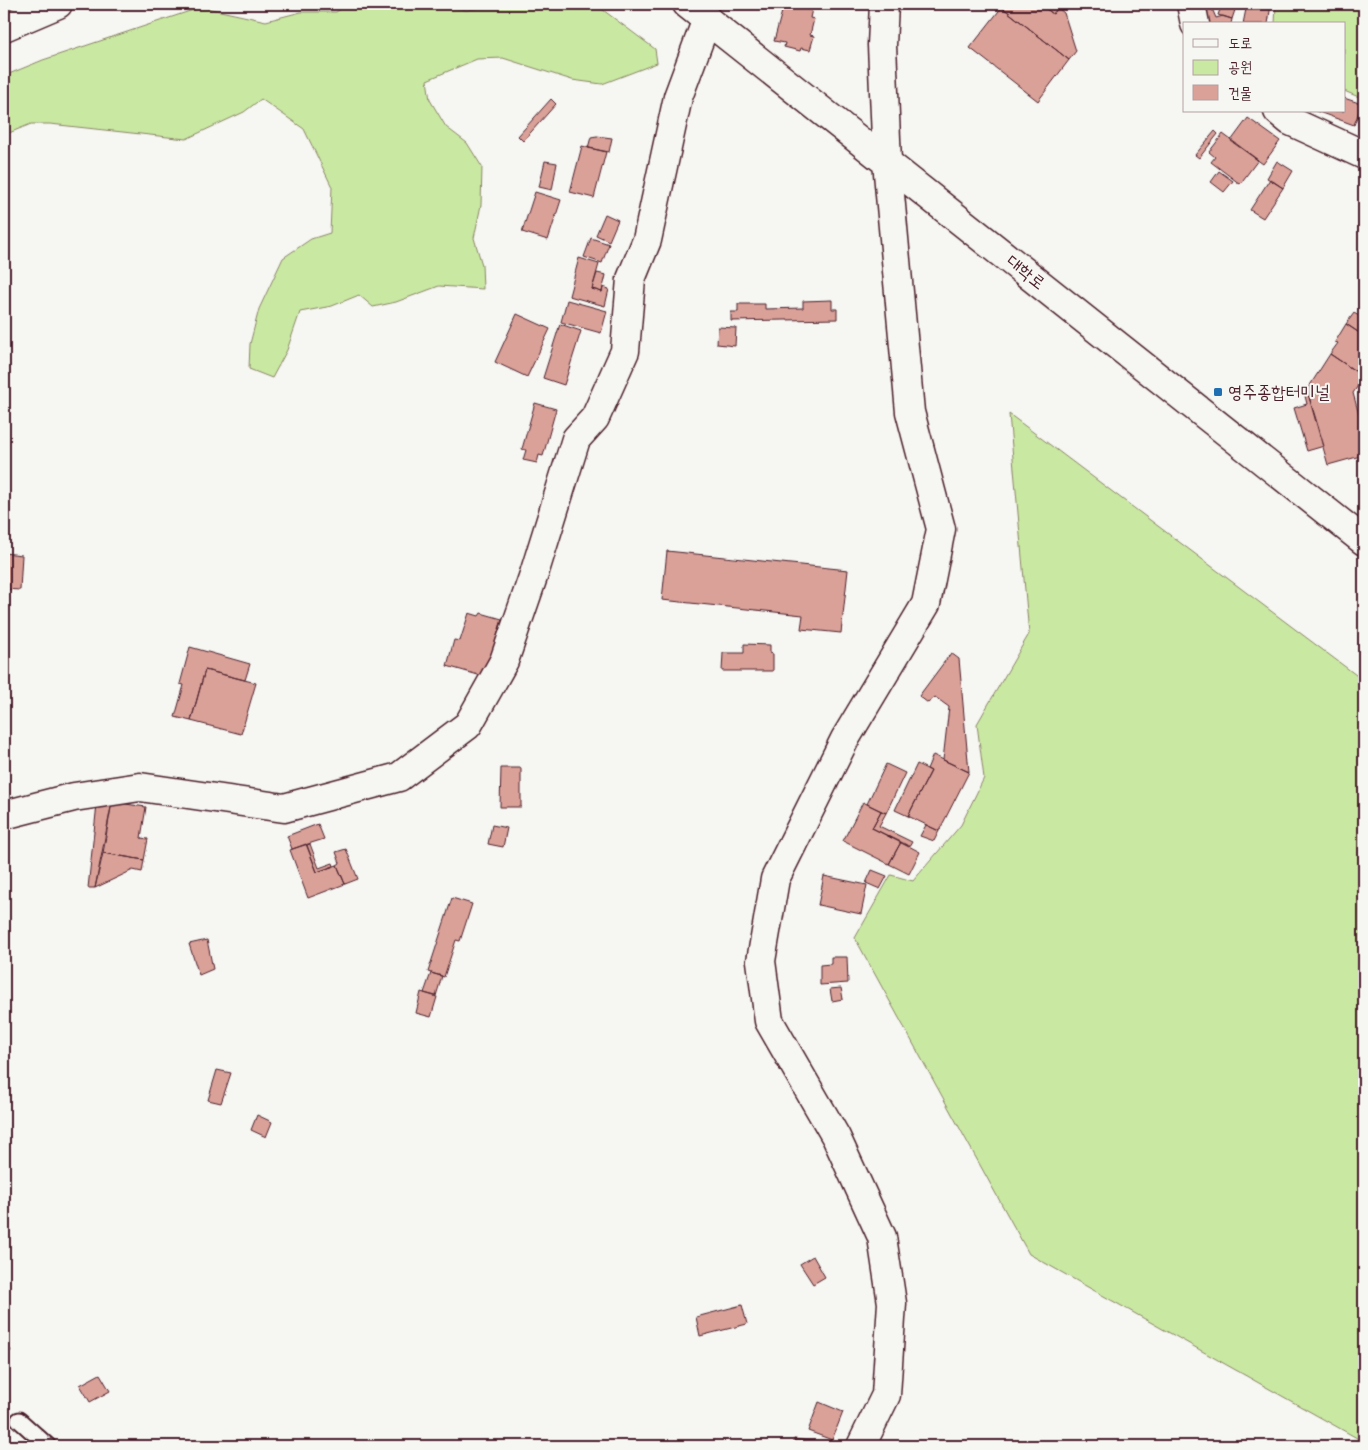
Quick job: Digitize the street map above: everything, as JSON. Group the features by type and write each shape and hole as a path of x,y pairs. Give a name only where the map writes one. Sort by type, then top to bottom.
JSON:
{"street":[{"path":"4,27 58,4"},
{"path":"862,1446 886,1395 892,1303 882,1237 836,1137 769,1020 761,960 775,879 846,739 926,604 941,529 910,412 887,162 882,45 884,4"},
{"path":"1191,4 1196,22"},
{"path":"4,815 74,797 140,787 284,808 399,777 468,725 504,661 534,574 576,439 595,418 625,352 631,279 647,240 697,11"},
{"name":"대학로","path":"697,11 1363,538"},
{"path":"1279,112 1290,121 1364,155"}],"lane":[{"path":"19,1420 48,1446"}],"green space":[{"path":"349,4 439,4 466,10 517,4 595,4 655,49 657,63 602,84 572,80 503,58 477,59 427,80 430,100 446,127 467,143 482,167 481,205 474,238 482,265 483,289 439,286 396,302 373,307 359,295 332,306 300,312 287,350 272,378 249,369 250,344 259,309 283,258 311,239 330,233 332,187 304,129 261,99 244,112 186,139 50,124 31,124 4,135 4,76 43,60 202,7 266,21 301,12 336,12"},
{"path":"1276,4 1364,4 1364,99 1346,92 1346,22 1275,22"},
{"path":"1009,414 1364,681 1364,1442 1029,1254 855,938 891,875 913,881 961,825 984,778 977,724 1029,634"}],"building":[{"path":"784,4 812,9 810,18 814,19 810,35 814,36 810,50 801,48 800,51 784,47 785,43 774,41"},
{"path":"815,4 835,4 833,9"},
{"path":"998,4 1040,4 1053,14 1058,8 1064,13 1076,51 1069,60"},
{"path":"1040,4 1061,4 1053,14"},
{"path":"1202,4 1210,4 1216,18 1223,16 1232,19 1231,22 1206,22"},
{"path":"1222,4 1237,4 1232,19 1218,15"},
{"path":"1247,4 1271,4 1268,22 1243,22"},
{"path":"1002,7 1069,60 1038,101 970,48"},
{"path":"551,99 556,104 523,141 518,136"},
{"path":"1346,99 1362,104 1354,125 1319,112 1346,112"},
{"path":"1248,118 1280,141 1263,164 1231,141"},
{"path":"1215,131 1218,134 1199,158 1195,155"},
{"path":"1223,134 1258,160 1240,184 1211,162 1215,157 1209,152"},
{"path":"591,137 612,138 609,152 588,148"},
{"path":"582,146 606,152 594,198 570,192"},
{"path":"545,161 557,163 552,190 539,187"},
{"path":"1277,161 1293,171 1283,188 1267,178"},
{"path":"1219,171 1233,181 1224,192 1211,182"},
{"path":"1270,179 1283,188 1263,218 1250,210"},
{"path":"535,192 561,200 548,240 522,232"},
{"path":"605,214 618,220 609,241 596,235"},
{"path":"591,238 609,244 602,263 584,257"},
{"path":"579,258 599,264 592,289 602,292 603,287 609,289 605,306 569,296"},
{"path":"597,273 606,275 602,292 592,289"},
{"path":"567,300 607,311 601,333 561,322"},
{"path":"832,300 832,309 837,309 837,319 731,321 731,312 738,312 738,304 765,304 765,309 803,308 803,301"},
{"path":"1354,313 1364,319 1364,336 1346,324"},
{"path":"517,314 550,329 527,377 495,362"},
{"path":"560,324 581,331 564,385 543,378"},
{"path":"1346,324 1364,336 1364,377 1330,354 1338,343 1335,342"},
{"path":"718,327 736,328 735,346 717,344"},
{"path":"1330,354 1364,377 1353,393 1364,433 1364,455 1328,465 1307,390"},
{"path":"1307,390 1324,446 1307,451 1294,408 1307,404 1304,392"},
{"path":"535,403 556,409 543,456 539,455 537,463 523,460 526,450 522,449"},
{"path":"667,551 848,570 841,633 801,629 803,615 662,600"},
{"path":"4,553 22,555 20,590 4,589"},
{"path":"469,613 479,616 481,613 502,619 485,677 447,666 454,640 460,641"},
{"path":"744,644 770,645 770,653 773,654 773,671 722,671 723,653 744,653"},
{"path":"190,647 250,664 245,680 205,670 191,721 175,717 184,685 180,684"},
{"path":"951,653 959,659 969,772 943,760 949,707 935,697 928,703 919,696"},
{"path":"205,670 256,683 241,734 191,721"},
{"path":"933,755 969,772 939,831 908,816 931,771 927,769"},
{"path":"886,764 905,773 886,813 867,804"},
{"path":"917,764 931,771 908,816 895,810"},
{"path":"501,768 521,768 521,807 500,807"},
{"path":"112,802 146,807 141,838 148,839 144,860 103,853"},
{"path":"112,802 95,888 88,888 97,804"},
{"path":"863,802 881,811 872,828 901,842 889,864 843,841"},
{"path":"881,811 886,813 879,826 912,842 909,847 872,828"},
{"path":"318,824 324,839 292,849 287,836"},
{"path":"492,825 507,828 503,847 488,844"},
{"path":"926,825 939,831 934,841 920,836"},
{"path":"901,842 920,852 909,874 889,864"},
{"path":"306,844 317,872 337,865 345,884 308,898 290,850"},
{"path":"310,844 319,868 333,863 334,866 317,872 307,845"},
{"path":"346,849 358,879 345,884 337,865 340,863 336,852"},
{"path":"103,853 144,860 142,872 133,870 95,888"},
{"path":"872,870 887,876 880,889 866,883"},
{"path":"824,876 867,885 861,914 818,905"},
{"path":"452,898 472,904 460,941 456,940 444,977 428,972"},
{"path":"207,940 213,969 199,975 189,944"},
{"path":"831,957 847,957 848,983 820,985 820,965 831,964"},
{"path":"431,973 442,976 436,996 424,993"},
{"path":"841,988 843,999 832,1001 830,989"},
{"path":"421,992 437,997 431,1017 416,1013"},
{"path":"217,1070 231,1073 221,1103 208,1100"},
{"path":"257,1115 272,1122 266,1137 251,1130"},
{"path":"813,1256 825,1277 813,1284 800,1264"},
{"path":"742,1305 747,1324 700,1336 696,1317"},
{"path":"4,1346 11,1350 4,1362"},
{"path":"100,1374 110,1391 90,1402 80,1385"},
{"path":"819,1402 843,1412 832,1440 808,1431"},
{"path":"794,1439 816,1442 815,1446 794,1446"}],"place":[{"name":"영주종합터미널","path":"1218,392"}]}
